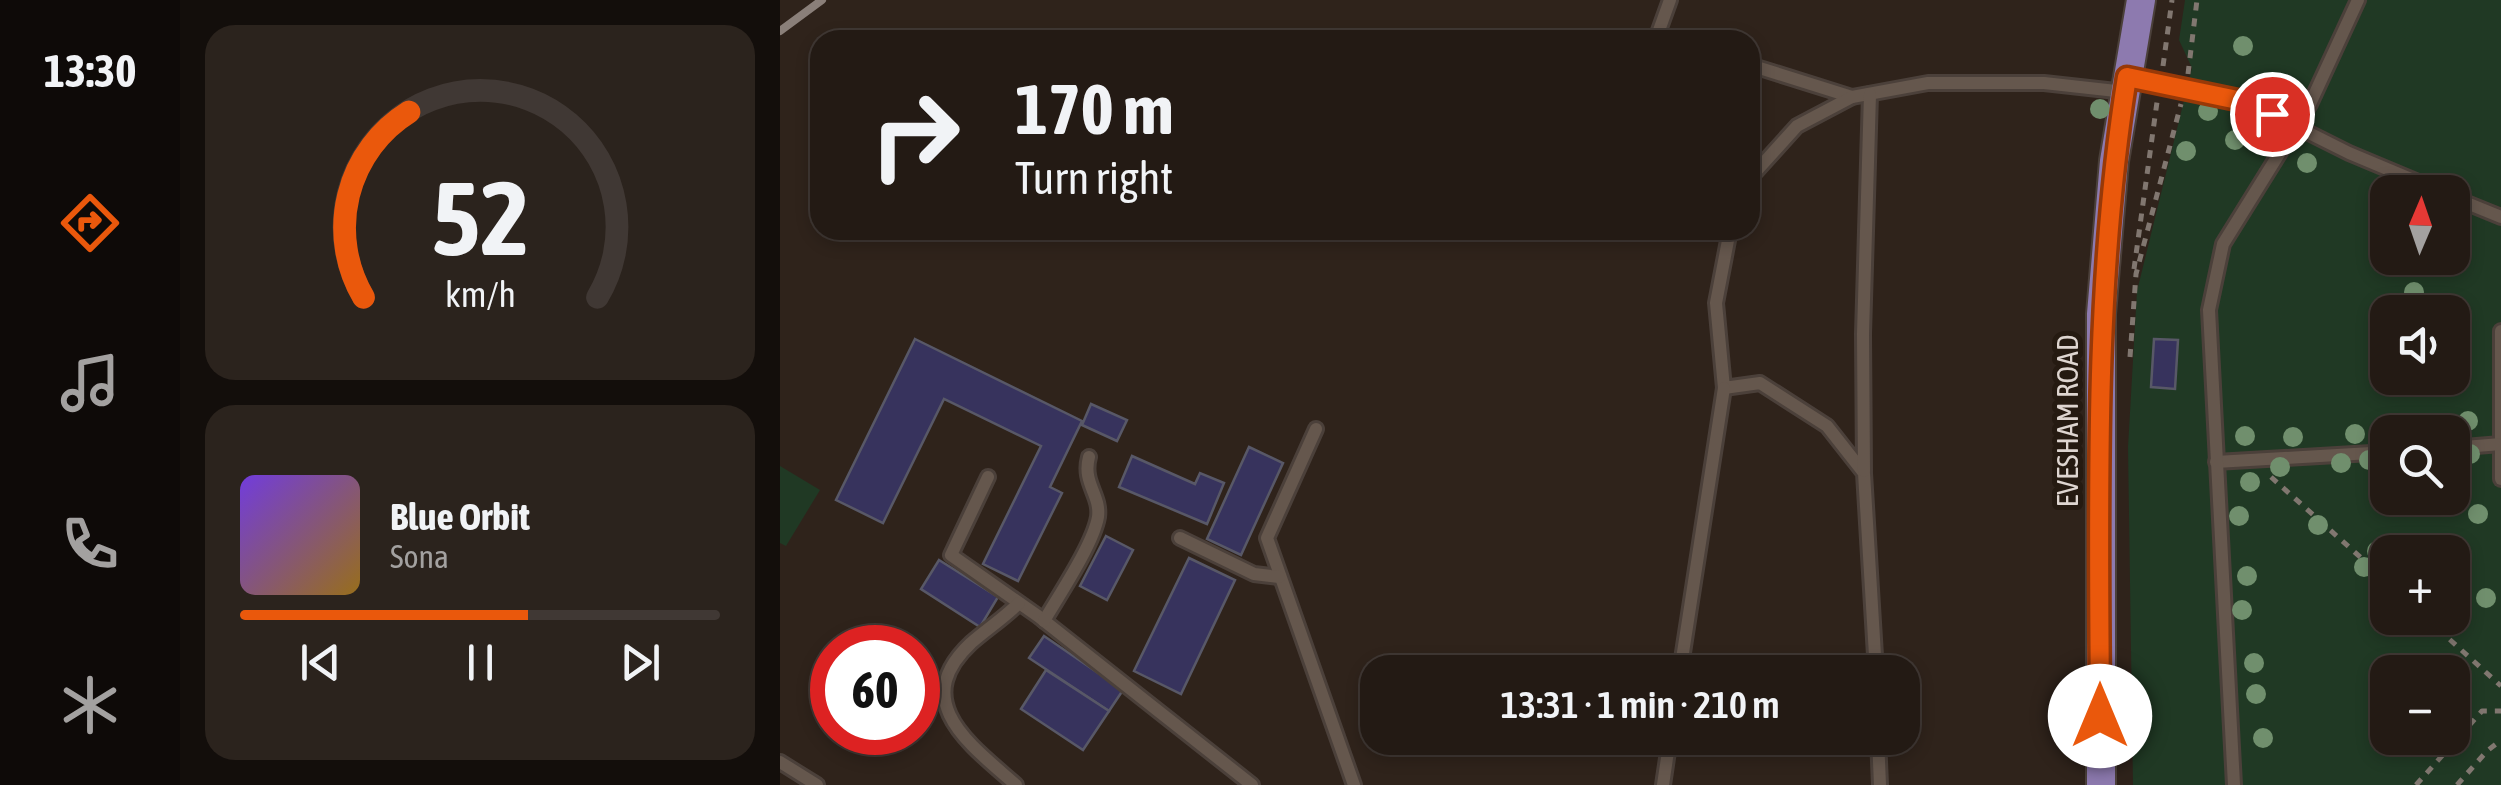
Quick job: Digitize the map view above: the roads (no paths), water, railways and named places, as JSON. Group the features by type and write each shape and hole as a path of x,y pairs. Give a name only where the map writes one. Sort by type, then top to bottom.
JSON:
{"main road":[{"name":"EVESHAM ROAD","path":"2101,785 2102,314 2114,161 2141,0"}],"lane":[{"path":"1659,30 1670,0"},
{"path":"2234,785 2209,310 2224,244 2310,104 2358,0"},
{"path":"1760,68 1852,97"},
{"path":"1760,167 1797,126 1852,97 1928,83 2160,82 2247,102 2401,175"},
{"path":"1870,94 1863,334 1864,473 1875,655"},
{"path":"2470,204 2501,217"},
{"path":"1683,655 1724,388 1716,303 1728,240"},
{"path":"2501,332 2501,479"},
{"path":"1724,388 1760,383 1828,426 1864,473"},
{"path":"1316,429 1267,538 1354,785"},
{"path":"2470,446 2500,444"},
{"path":"2216,462 2370,453"},
{"path":"1044,622 1090,538 1098,514 1088,486 1089,457"},
{"path":"988,477 951,555 1044,622 1252,785"},
{"path":"1180,538 1254,574 1279,577"},
{"path":"1016,785 962,737 948,712 942,688 952,666 970,645 1019,603"},
{"path":"1663,785 1667,755"},
{"path":"1879,755 1880,785"},
{"path":"780,762 817,785"}],"railway":[{"path":"780,31 822,0"}]}
